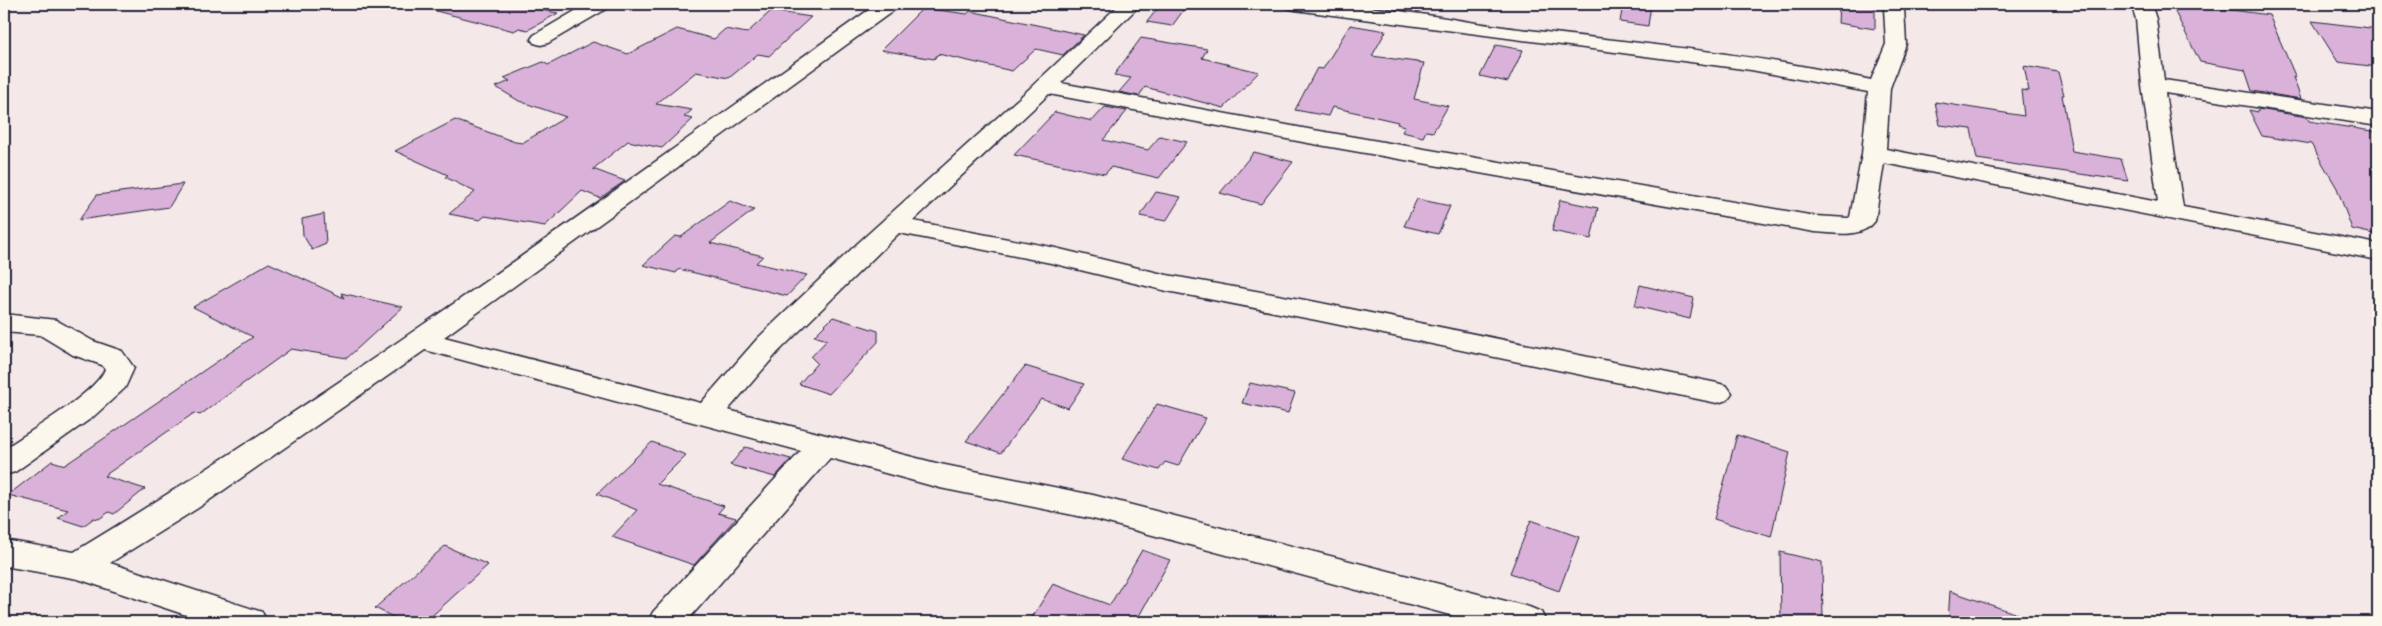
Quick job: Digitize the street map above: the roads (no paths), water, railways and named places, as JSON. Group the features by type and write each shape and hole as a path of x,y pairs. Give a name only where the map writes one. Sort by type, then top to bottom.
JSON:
{"street":[{"path":"541,39 601,4"},
{"path":"78,566 187,499 421,340 890,4"},
{"path":"706,416 768,345 895,225 1046,87 1131,4"},
{"path":"1295,4 1831,76 1879,88"},
{"path":"1046,87 1308,136 1815,224 1852,226 1862,221 1874,154 1879,88 1896,44 1894,8 1896,4"},
{"path":"2141,4 2146,20 2153,85 2172,214"},
{"path":"2153,85 2378,118"},
{"path":"1874,154 2172,214 2378,252"},
{"path":"895,225 1051,255 1167,284 1316,311 1717,393"},
{"path":"4,323 46,326 83,348 112,358 120,368 115,381 82,410 4,464"},
{"path":"421,340 940,476 1093,507 1529,622"},
{"path":"665,622 823,446"},
{"path":"4,552 78,566 250,622"}]}
